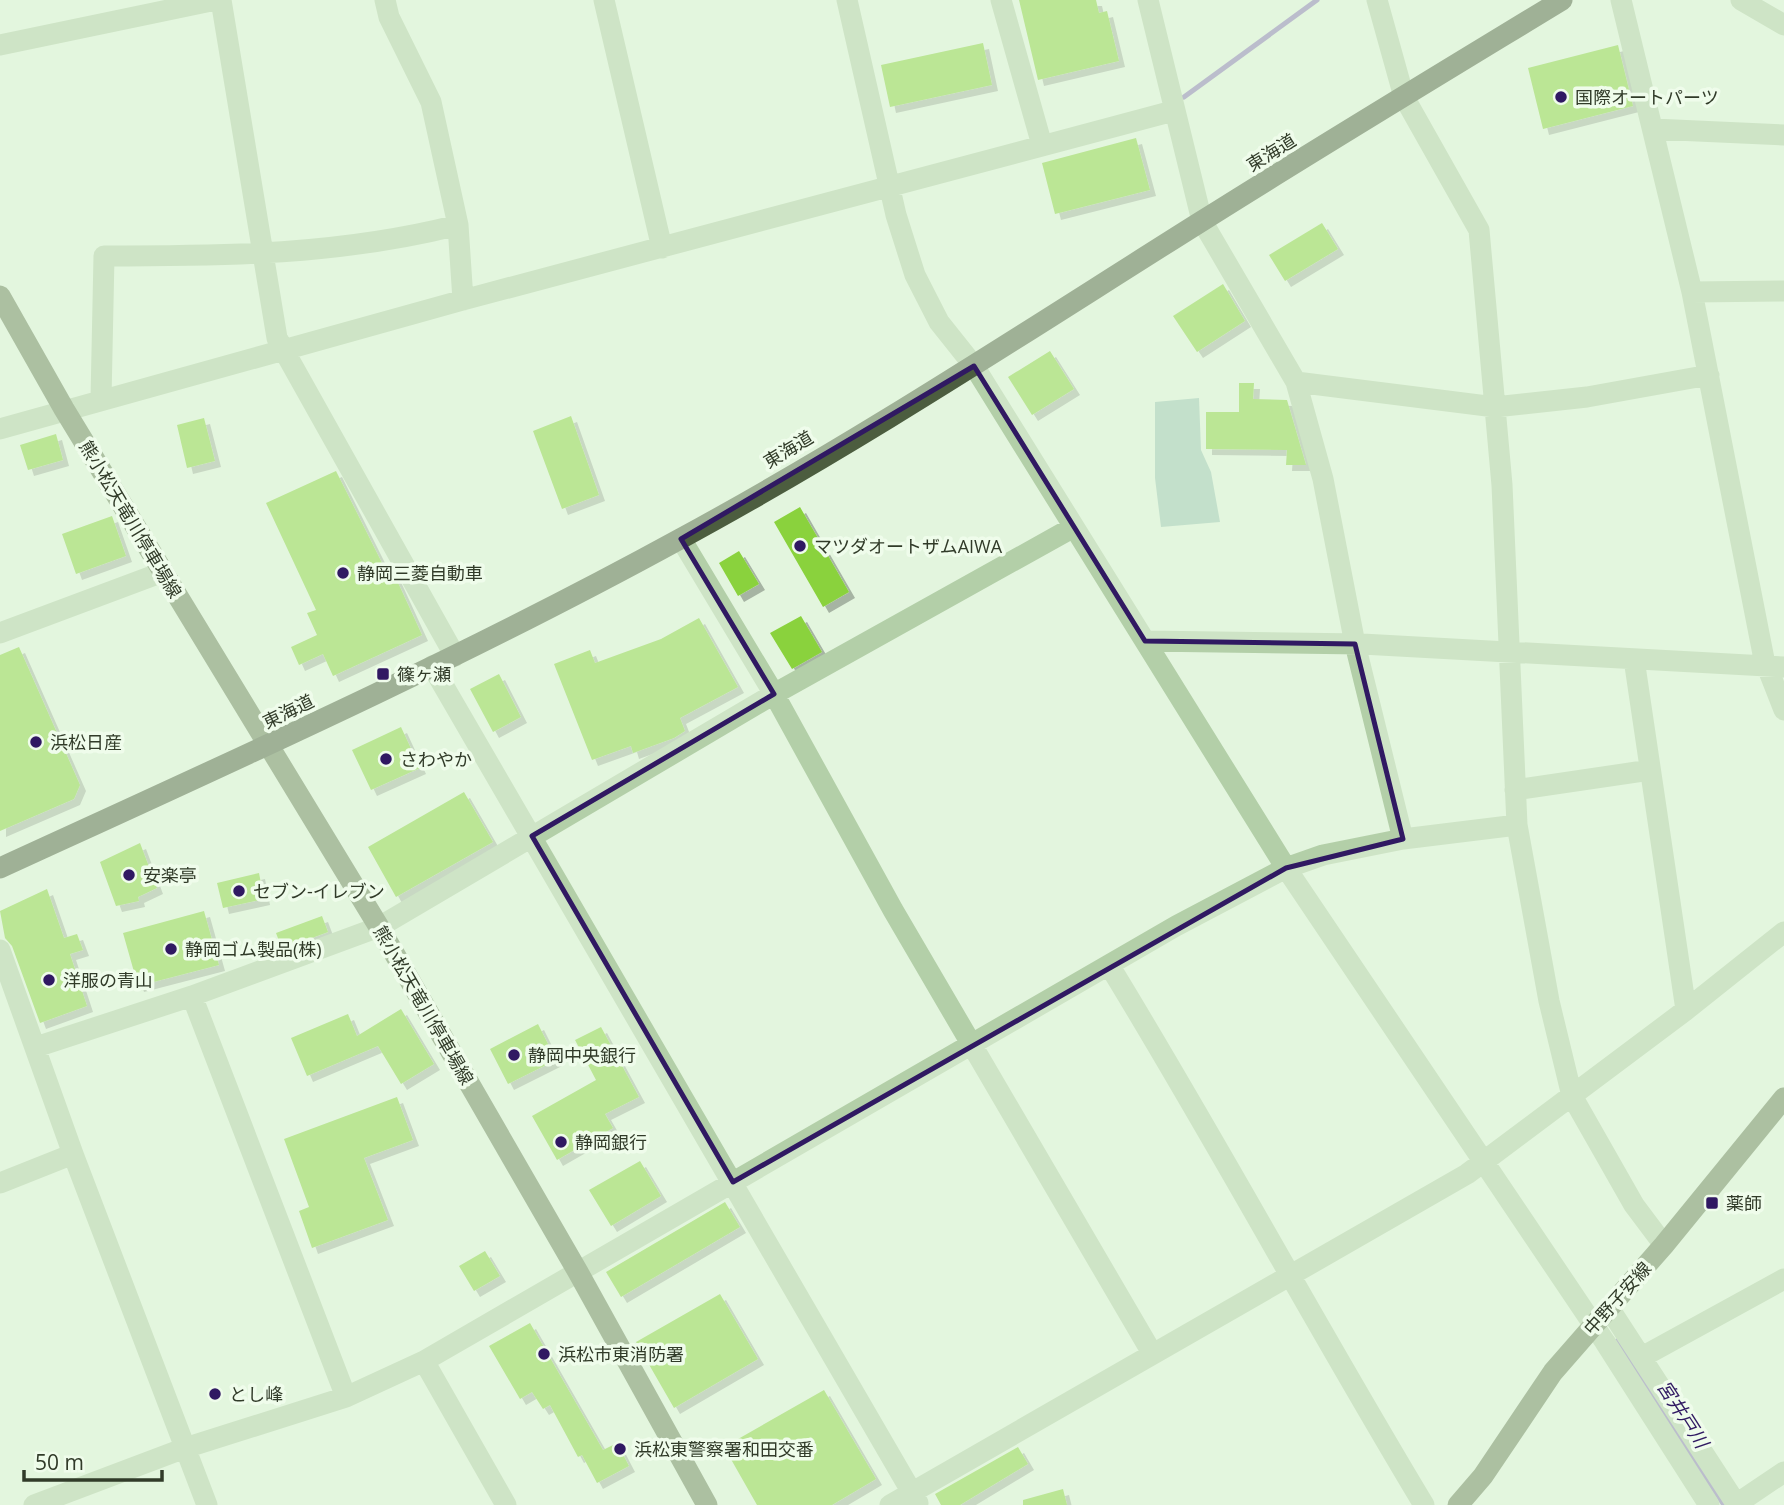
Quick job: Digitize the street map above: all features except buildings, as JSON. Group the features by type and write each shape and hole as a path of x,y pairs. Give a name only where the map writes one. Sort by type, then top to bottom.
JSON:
{"highway":[{"name":"東海道","path":"0,868 271,745 455,656 681,539 974,366 1202,221 1562,0"}],"main road":[{"name":"熊小松天竜川停車場線","path":"0,296 64,409 271,745 379,927 578,1272 707,1505"},
{"name":"中野子安線","path":"1458,1505 1483,1476 1553,1372 1664,1245 1784,1098"}],"street":[{"path":"0,46 218,0 277,338 455,656"},
{"path":"385,0 389,17 431,102 458,225 463,300"},
{"path":"604,0 662,248"},
{"path":"847,0 892,187 896,215 915,275 939,323 974,366 1072,528 1286,868 1593,1324 1709,1505"},
{"path":"1001,0 1042,145"},
{"path":"1148,0 1202,221 1296,382 1323,479 1355,644 1403,839"},
{"path":"1377,0 1404,97 1479,230 1496,407 1517,825 1549,1002 1572,1096 1634,1205 1664,1245"},
{"path":"1621,0 1692,292 1784,710"},
{"path":"1741,0 1784,25"},
{"path":"0,429 101,398 1173,111"},
{"path":"1653,129 1784,135"},
{"path":"101,398 104,256 262,255 398,240 458,225"},
{"path":"1692,292 1784,291"},
{"path":"1296,382 1496,407 1587,397 1709,375"},
{"path":"36,1047 192,996 379,927 775,694 1072,528"},
{"path":"681,539 775,694 893,910 1152,1353"},
{"path":"0,633 163,572"},
{"path":"1145,641 1355,644 1776,667"},
{"path":"1634,659 1686,1010"},
{"path":"432,666 915,1499"},
{"path":"1515,790 1650,770"},
{"path":"34,1505 185,1448 346,1397 425,1361 1109,965 1286,868 1323,855 1403,839 1517,825"},
{"path":"890,1505 915,1499 1152,1353 1482,1162 1686,1010 1784,932"},
{"path":"0,950 73,1154 207,1505"},
{"path":"1109,965 1202,1118 1288,1275 1424,1505"},
{"path":"192,996 346,1397"},
{"path":"0,1183 73,1154"},
{"path":"1642,1357 1784,1279"},
{"path":"1609,1308 1736,1505 1784,1472"},
{"path":"425,1361 506,1505"}],"highlighted area":[{"path":"974,366 1145,641 1355,644 1403,839 1286,868 733,1182 532,836 774,694 681,539"}],"green space":[{"path":"1199,398 1201,450 1211,472 1220,522 1161,527 1155,478 1155,402"}],"waterway":[{"path":"1184,97 1317,0"},
{"name":"宮井戸川","path":"1617,1341 1724,1505"}],"place":[{"name":"国際オートパーツ","path":"1561,97"},
{"name":"マツダオートザムAIWA","path":"800,546"},
{"name":"静岡三菱自動車","path":"343,573"},
{"name":"篠ヶ瀬","path":"383,674"},
{"name":"浜松日産","path":"36,742"},
{"name":"さわやか","path":"386,759"},
{"name":"安楽亭","path":"129,875"},
{"name":"セブン-イレブン","path":"239,891"},
{"name":"静岡ゴム製品(株)","path":"171,949"},
{"name":"洋服の青山","path":"49,980"},
{"name":"静岡中央銀行","path":"514,1055"},
{"name":"静岡銀行","path":"561,1142"},
{"name":"薬師","path":"1712,1203"},
{"name":"浜松市東消防署","path":"544,1354"},
{"name":"とし峰","path":"215,1394"},
{"name":"浜松東警察署和田交番","path":"620,1449"}]}
